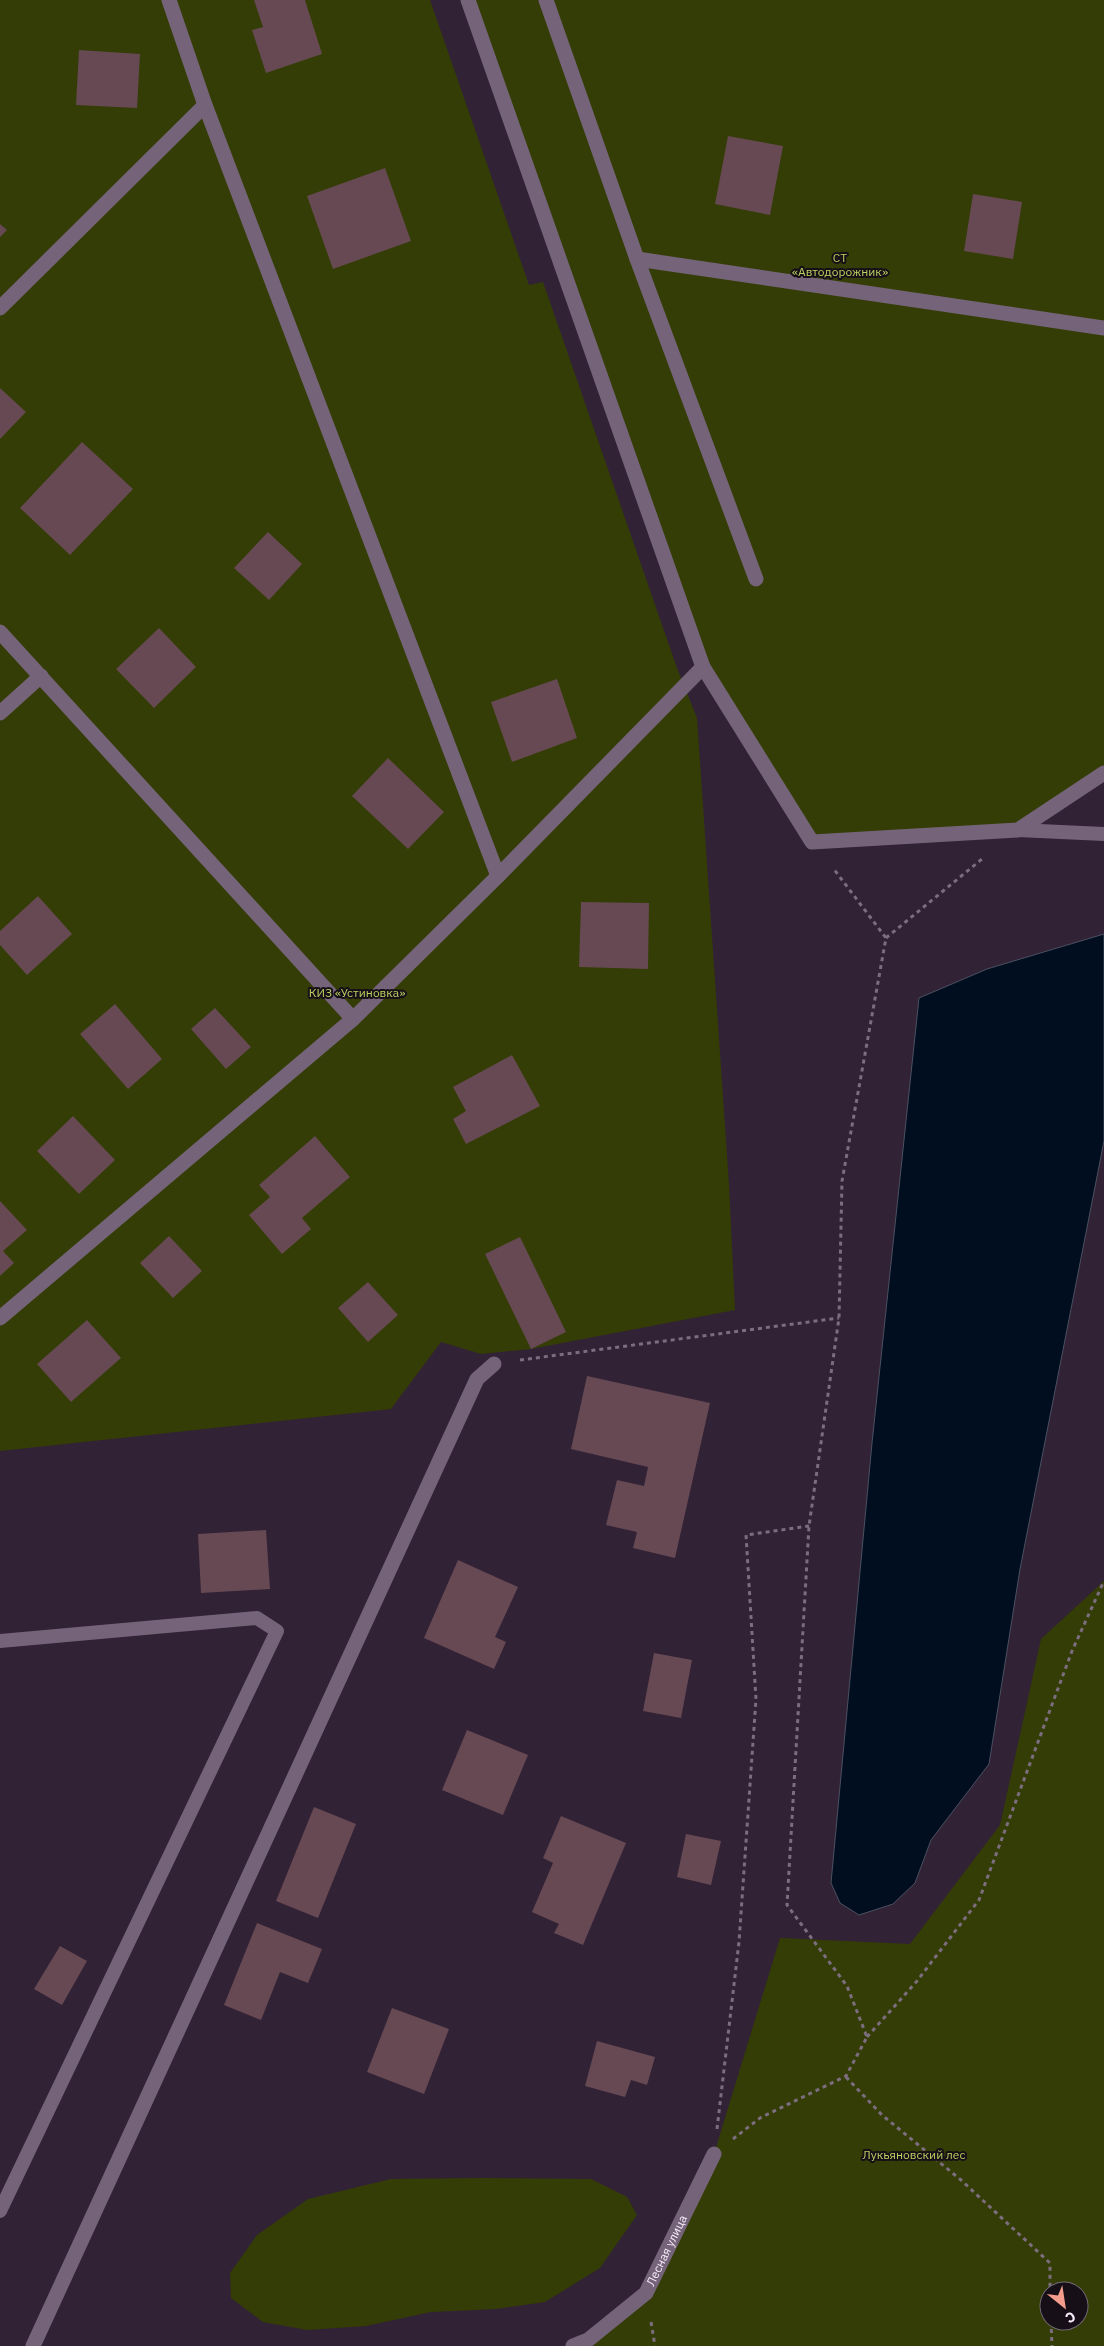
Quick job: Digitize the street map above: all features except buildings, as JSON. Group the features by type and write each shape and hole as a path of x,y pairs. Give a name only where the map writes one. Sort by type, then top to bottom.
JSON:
{"street":[{"path":"169,0 205,105 498,876"},
{"path":"468,0 702,667 812,842 1018,830 1104,773"},
{"path":"546,0 637,260 756,579"},
{"path":"0,308 205,105"},
{"path":"637,260 1104,328"},
{"path":"0,632 353,1019"},
{"path":"0,1318 353,1019 498,876 702,667"},
{"path":"0,713 41,676"},
{"path":"34,2346 477,1379 494,1364"},
{"name":"Лесная улица","path":"573,2346 588,2340 646,2293 714,2154"}],"lane":[{"path":"1018,830 1104,834"},
{"path":"0,1641 257,1618 277,1631 0,2211"}],"path":[{"path":"867,2037 846,1986 787,1905 809,1526 839,1318 842,1181 886,938 1018,830"},
{"path":"812,842 886,938"},
{"path":"494,1364 839,1318"},
{"path":"714,2154 739,1942 756,1699 746,1535 809,1526"},
{"path":"714,2154 760,2118 846,2076 867,2037 918,1981 978,1900 1072,1651 1104,1581"},
{"path":"846,2076 882,2115 961,2180 1050,2263 1050,2281"},
{"path":"1051,2331 1052,2346"}],"green space":[{"name":"КИЗ «Устиновка»","path":"0,0 430,0 529,285 543,282 677,668 697,718 729,1184 735,1310 531,1349 481,1354 441,1342 391,1409 0,1451"},
{"name":"СТ «Автодорожник»","path":"468,0 1104,0 1104,773 1018,830 812,842 714,688"},
{"name":"Лукьяновский лес","path":"1104,1581 1104,2346 573,2346 646,2293 714,2154 780,1938 910,1944 1000,1825 1041,1639"},
{"path":"391,2179 591,2179 627,2197 637,2215 600,2268 545,2302 496,2309 431,2312 366,2326 307,2330 263,2322 231,2298 230,2273 257,2235 308,2199"}],"water":[{"path":"1104,934 1104,1141 1020,1569 989,1764 931,1840 915,1883 893,1904 859,1915 840,1903 831,1883 872,1443 919,998 987,969"}]}
